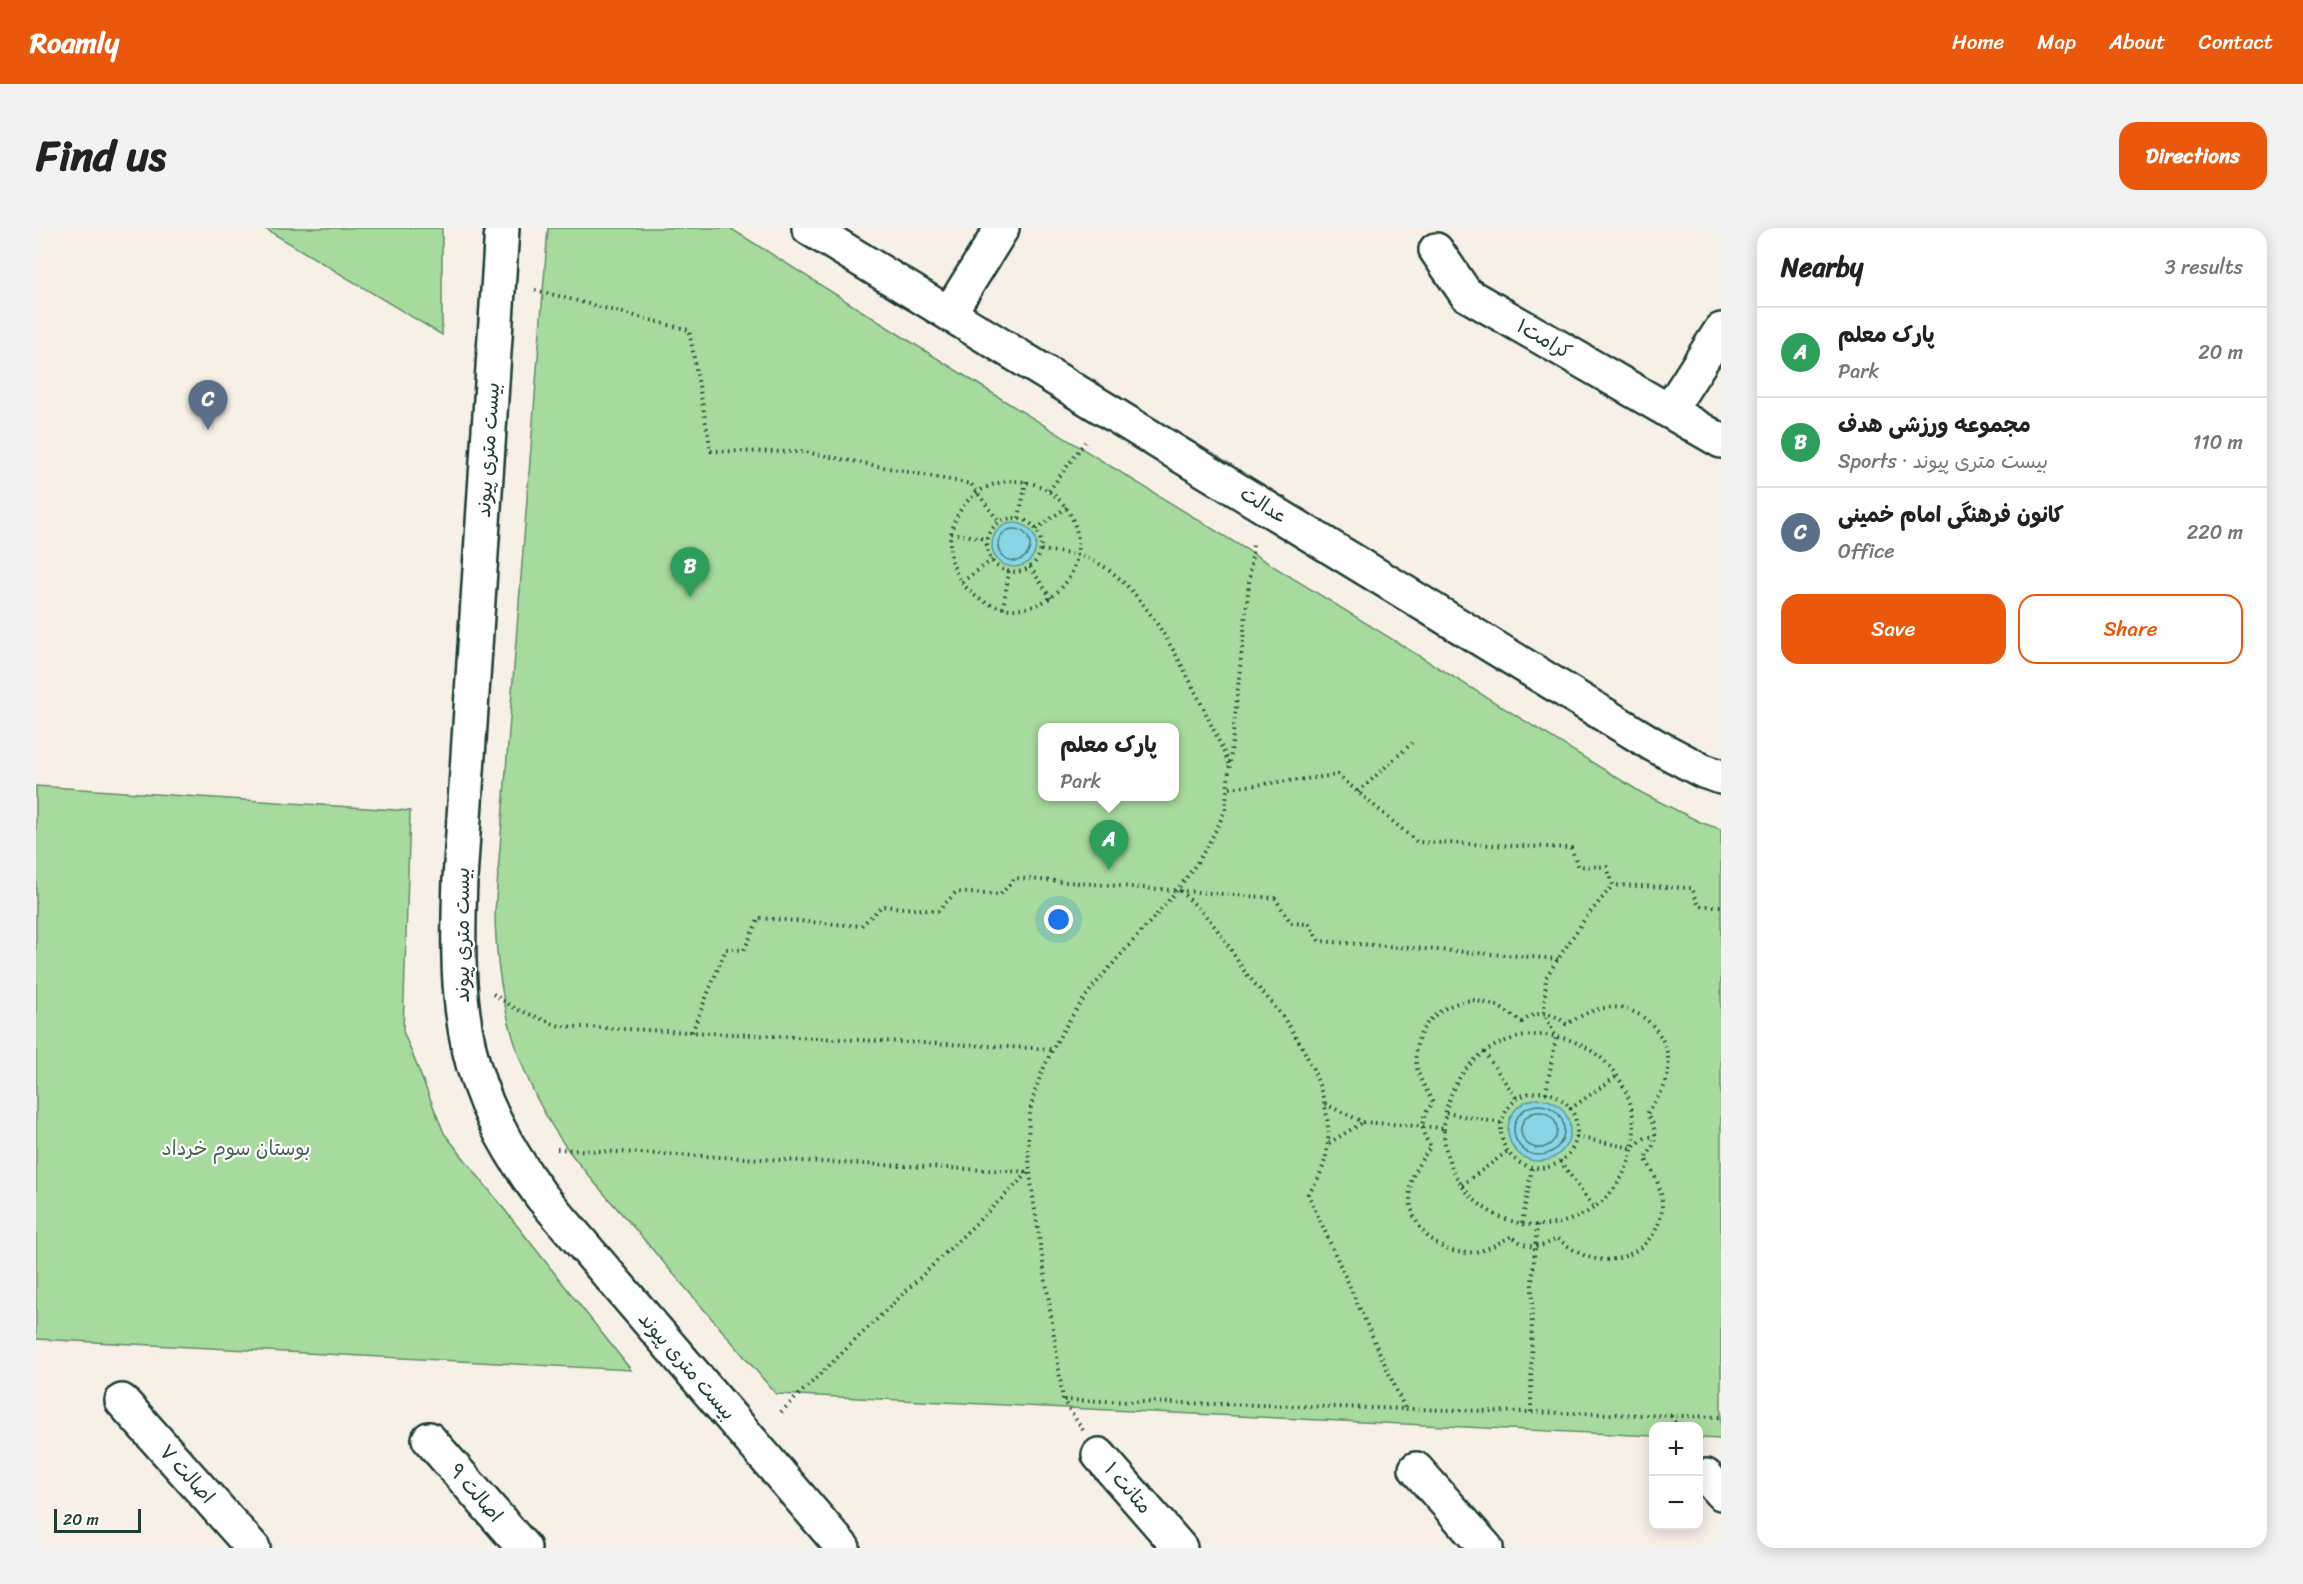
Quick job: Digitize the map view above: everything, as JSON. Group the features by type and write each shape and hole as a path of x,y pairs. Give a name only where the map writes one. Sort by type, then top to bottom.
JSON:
{"street":[{"name":"بیست متری پیوند","path":"502,228 460,880 457,952 465,1039 484,1097 522,1169 542,1197 843,1548"},
{"name":"عدالت","path":"809,228 950,312 1654,745 1702,771 1721,777"},
{"path":"950,312 1002,228"},
{"name":"کرامت۱","path":"1436,250 1466,294 1721,441"},
{"path":"1669,411 1721,330"},
{"name":"اصالت ۷","path":"122,1401 253,1548"},
{"name":"اصالت ۹","path":"429,1439 524,1548"},
{"name":"متانت ۱","path":"1099,1455 1180,1548"},
{"path":"1416,1469 1486,1548"}],"path":[{"path":"535,290 689,330 711,452 805,452 971,484 999,522"},
{"path":"1049,490 1085,442"},
{"path":"1005,480 1026,481 1049,490 1067,507 1076,526 1077,556 1068,580 1051,598 1023,608 1003,608 979,598 962,582 950,553 951,533 960,510 977,492 1005,480"},
{"path":"1019,518 1026,481"},
{"path":"1036,529 1067,507"},
{"path":"1019,518 1029,522 1036,529 1041,550 1030,567 1018,572 1009,571 992,560 987,548 987,540 991,530 999,522 1019,518"},
{"path":"951,533 987,540"},
{"path":"1253,545 1230,788 1225,810 1217,829 1179,891 1071,1016 1053,1049 1037,1090 1029,1119 1029,1172 1063,1400 1721,1417"},
{"path":"1041,550 1077,556 1105,568 1140,599 1180,659 1232,769"},
{"path":"962,582 992,560"},
{"path":"1030,567 1051,598"},
{"path":"1003,608 1009,571"},
{"path":"1359,792 1412,743"},
{"path":"1230,788 1338,775 1417,842 1571,848 1578,866 1607,867 1613,885"},
{"path":"693,1032 726,949 744,950 759,918 861,926 882,906 938,911 956,891 1000,895 1015,878 1275,898 1291,923 1309,924 1319,941 1558,958"},
{"path":"1613,885 1692,888 1699,906 1721,906"},
{"path":"1546,1093 1556,1037 1544,1013 1546,977 1613,885"},
{"path":"1179,891 1201,910 1223,938 1239,964 1274,1005 1299,1040 1318,1081 1325,1104 1329,1143 1325,1167 1308,1194 1405,1409"},
{"path":"493,994 524,1013 560,1026 1053,1049"},
{"path":"1473,1000 1498,1006 1522,1022 1529,1017 1544,1013 1560,1018 1566,1024 1591,1011 1617,1008 1642,1016 1653,1025 1665,1044 1669,1068 1662,1091 1647,1114 1655,1128 1656,1136 1645,1158 1658,1182 1662,1205 1657,1228 1642,1247 1618,1259 1605,1260 1580,1254 1556,1238 1549,1243 1533,1247 1518,1242 1512,1236 1487,1249 1461,1252 1436,1244 1426,1236 1413,1216 1410,1204 1411,1180 1431,1146 1426,1140 1422,1125 1423,1117 1433,1102 1420,1078 1416,1055 1421,1032 1436,1013 1460,1001 1473,1000"},
{"path":"1541,1035 1556,1037 1590,1050 1617,1076 1633,1117 1632,1148 1619,1181 1594,1208 1566,1221 1537,1225 1522,1223 1488,1210 1462,1185 1448,1157 1444,1128 1446,1113 1459,1079 1484,1052 1511,1039 1541,1035"},
{"path":"1484,1052 1517,1099"},
{"path":"1570,1109 1617,1076"},
{"path":"1534,1092 1546,1093 1559,1098 1570,1109 1577,1125 1576,1137 1571,1151 1560,1161 1544,1168 1532,1167 1519,1162 1508,1151 1501,1135 1502,1123 1507,1109 1517,1099 1534,1092"},
{"path":"1325,1104 1363,1122 1444,1128"},
{"path":"1446,1113 1502,1123"},
{"path":"1329,1143 1363,1122"},
{"path":"1576,1137 1632,1148 1645,1138 1656,1136"},
{"path":"557,1149 1029,1172"},
{"path":"1462,1185 1508,1151"},
{"path":"1560,1161 1594,1208"},
{"path":"1522,1223 1532,1167"},
{"path":"781,1412 1029,1172"},
{"path":"1531,1412 1533,1247 1537,1225"},
{"path":"1671,1416 1675,1422"}],"green space":[{"path":"264,228 442,228 442,335"},
{"path":"548,228 730,228 1008,403 1642,793 1702,823 1721,829 1721,1439 1703,1438 1703,1422 1649,1422 1649,1436 776,1394 588,1174 551,1124 523,1068 505,1007 495,912"},
{"name":"بوستان سوم خرداد","path":"36,786 410,811 403,1031 444,1133 631,1370 36,1339"}],"water":[{"path":"1014,523 1023,524 1030,529 1035,536 1035,554 1030,561 1023,566 1014,567 1005,566 998,561 993,554 992,545 993,536 998,529 1005,524"},
{"path":"1533,1099 1545,1099 1561,1108 1568,1118 1570,1130 1568,1142 1561,1152 1545,1161 1533,1161 1522,1156 1513,1147 1508,1136 1508,1124 1513,1113 1522,1104"}],"place":[{"name":"کانون فرهنگی امام خمینی","path":"208,430"},
{"name":"مجموعه ورزشی هدف","path":"690,597"},
{"name":"پارک معلم","path":"1109,870"}]}
